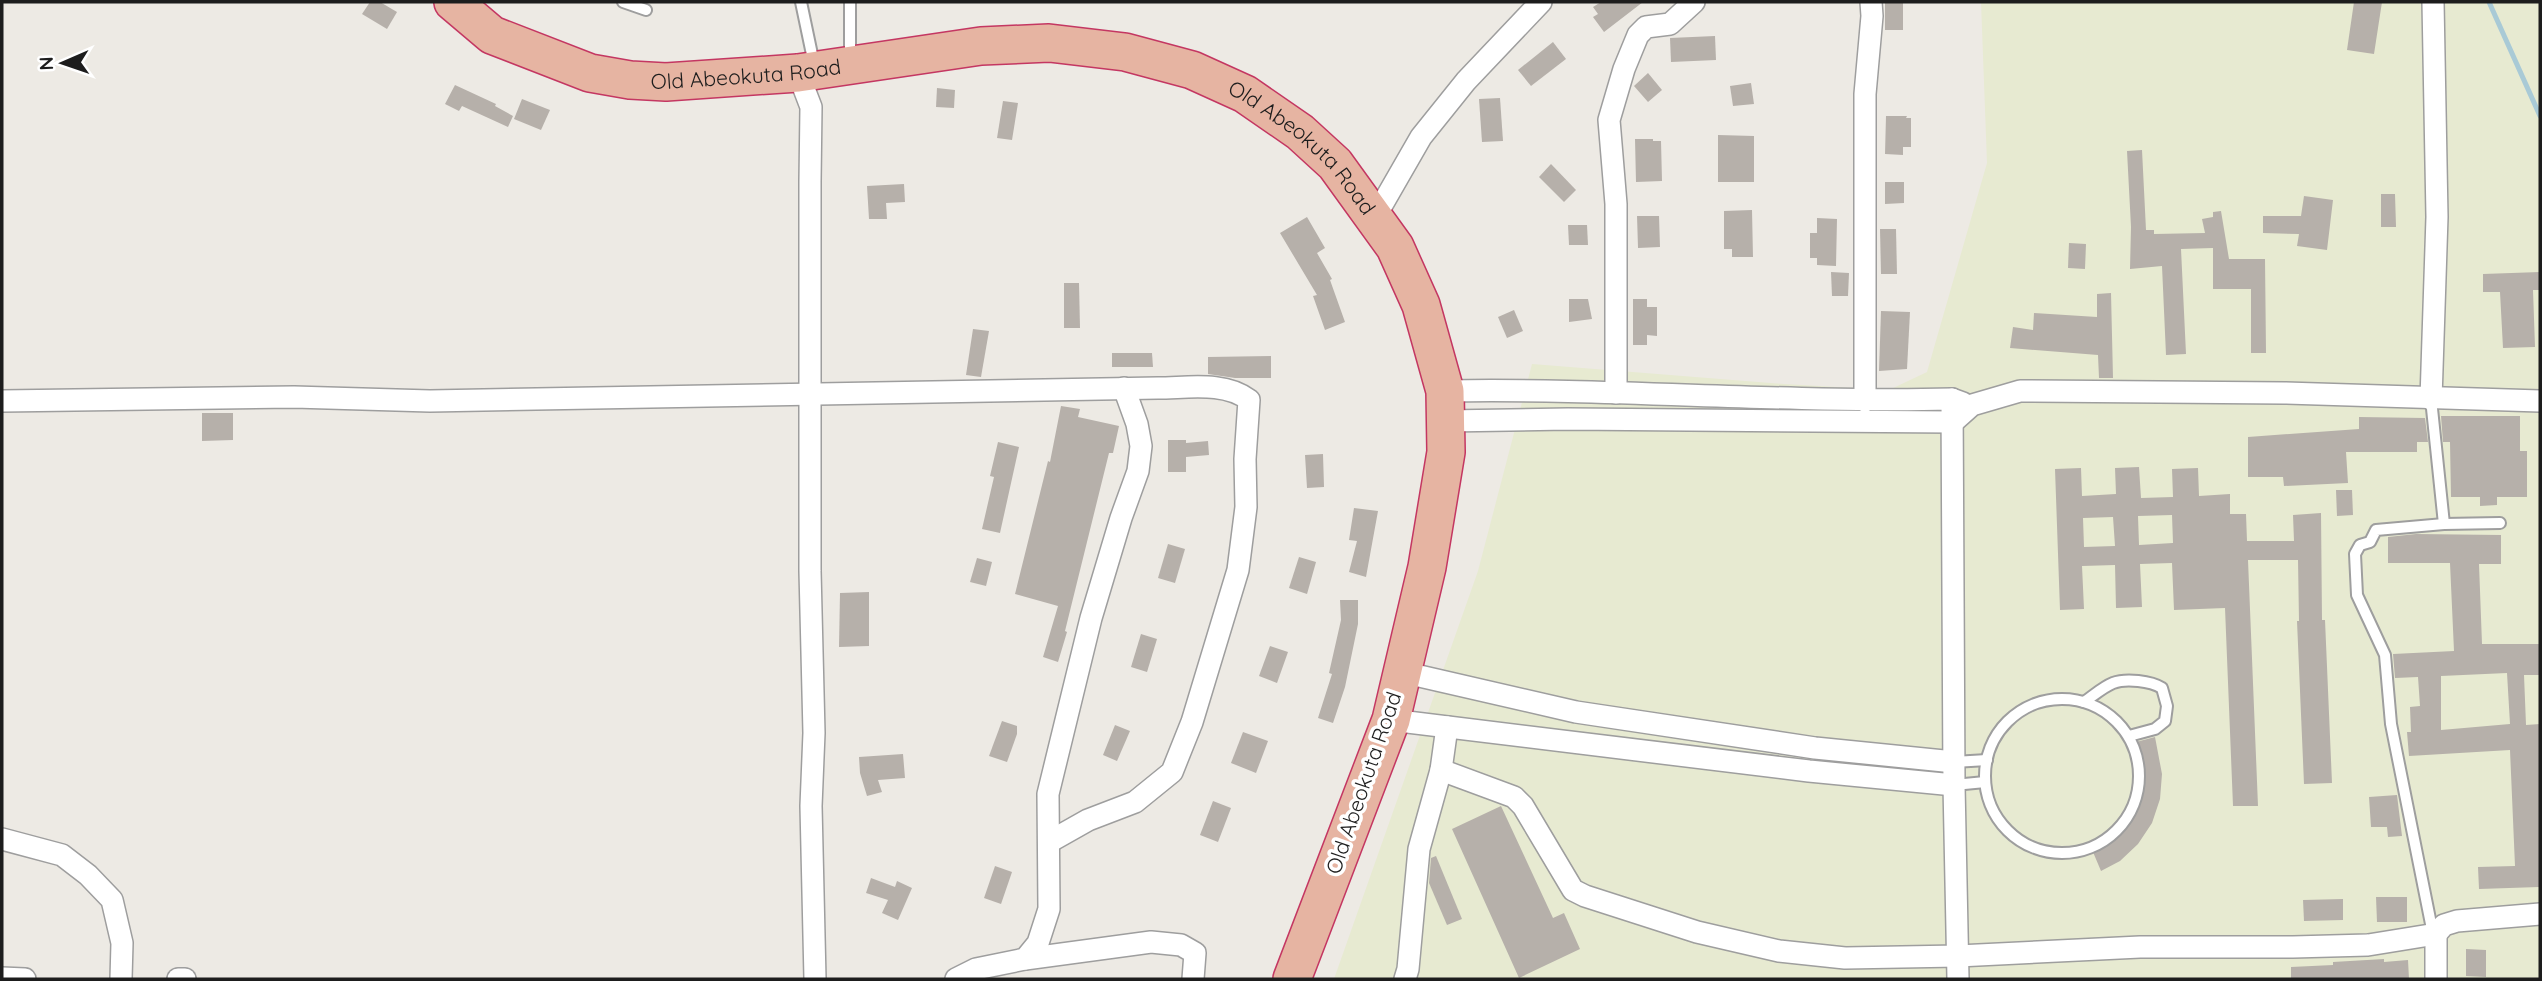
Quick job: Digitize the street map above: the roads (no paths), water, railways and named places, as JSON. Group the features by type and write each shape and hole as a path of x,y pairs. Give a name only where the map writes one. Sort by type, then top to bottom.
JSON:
{"highway":[{"name":"Old Abeokuta Road","path":"453,2 492,35 590,73 630,80 666,82 821,69 981,46 1049,43 1125,52 1192,70 1245,94 1300,132 1335,164 1395,247 1421,305 1446,406 1446,452 1427,567 1391,720 1292,979"}],"street":[{"path":"1375,217 1421,137 1466,81 1541,2"},
{"path":"1616,393 1616,204 1609,120 1624,69 1638,35 1646,27 1670,24 1694,2"},
{"path":"1865,401 1865,94 1871,2"},
{"path":"2431,399 2437,217 2433,2"},
{"path":"815,979 811,806 814,733 810,571 811,107 821,69"},
{"path":"1025,959 1038,943 1048,909 1048,794 1061,736 1091,618 1138,471 1141,446 1137,424 1124,388"},
{"path":"2,401 294,397 430,401 1124,388 1222,388 1237,391 1249,400 1245,459 1246,507 1238,570 1192,722 1172,772 1135,802 1088,820 1049,842"},
{"path":"1446,406 1539,390 1865,401 1962,402 2020,391 2272,393 2540,401"},
{"path":"1958,979 1954,785 1953,422 1962,402"},
{"path":"1446,406 1568,419 1953,422"},
{"path":"1402,672 1548,706 1815,748 1954,761"},
{"path":"1493,732 1503,696"},
{"path":"1539,738 1548,706"},
{"path":"1391,720 1810,771 1954,785"},
{"path":"1405,979 1419,849 1441,770 1447,727"},
{"path":"1441,770 1514,797 1523,806 1573,890 1697,932 1779,951 1845,958 1958,956 2140,947 2368,945 2435,934 2444,925 2457,920 2540,914"},
{"path":"2,839 62,855 88,875 112,900 122,943 121,979"},
{"path":"2435,934 2436,979"},
{"path":"956,979 975,969 1025,959 1151,943 1181,945 1195,953 1193,979"},
{"path":"2,978 25,979"},
{"path":"178,979 185,979"}],"lane":[{"path":"623,2 646,9"},
{"path":"801,2 821,69"},
{"path":"821,69 850,2"},
{"path":"2431,399 2444,524"},
{"path":"2435,934 2391,724 2385,655 2357,595 2355,554 2360,545 2370,542 2376,530 2444,524 2500,523"},
{"path":"2084,702 2112,684 2120,682 2156,684 2162,688 2168,706 2165,721 2155,729 2129,736"},
{"path":"2073,698 2095,705 2114,718 2129,736 2137,758 2139,781 2135,803 2123,824 2106,840 2085,850 2063,853 2040,850 2019,840 2002,824 1990,804 1985,782 1987,760 1995,738 2009,720 2028,706 2049,699 2073,698"},
{"path":"1954,761 1987,760"},
{"path":"1954,785 1985,782"}],"waterway":[{"path":"2489,2 2540,116"}]}
